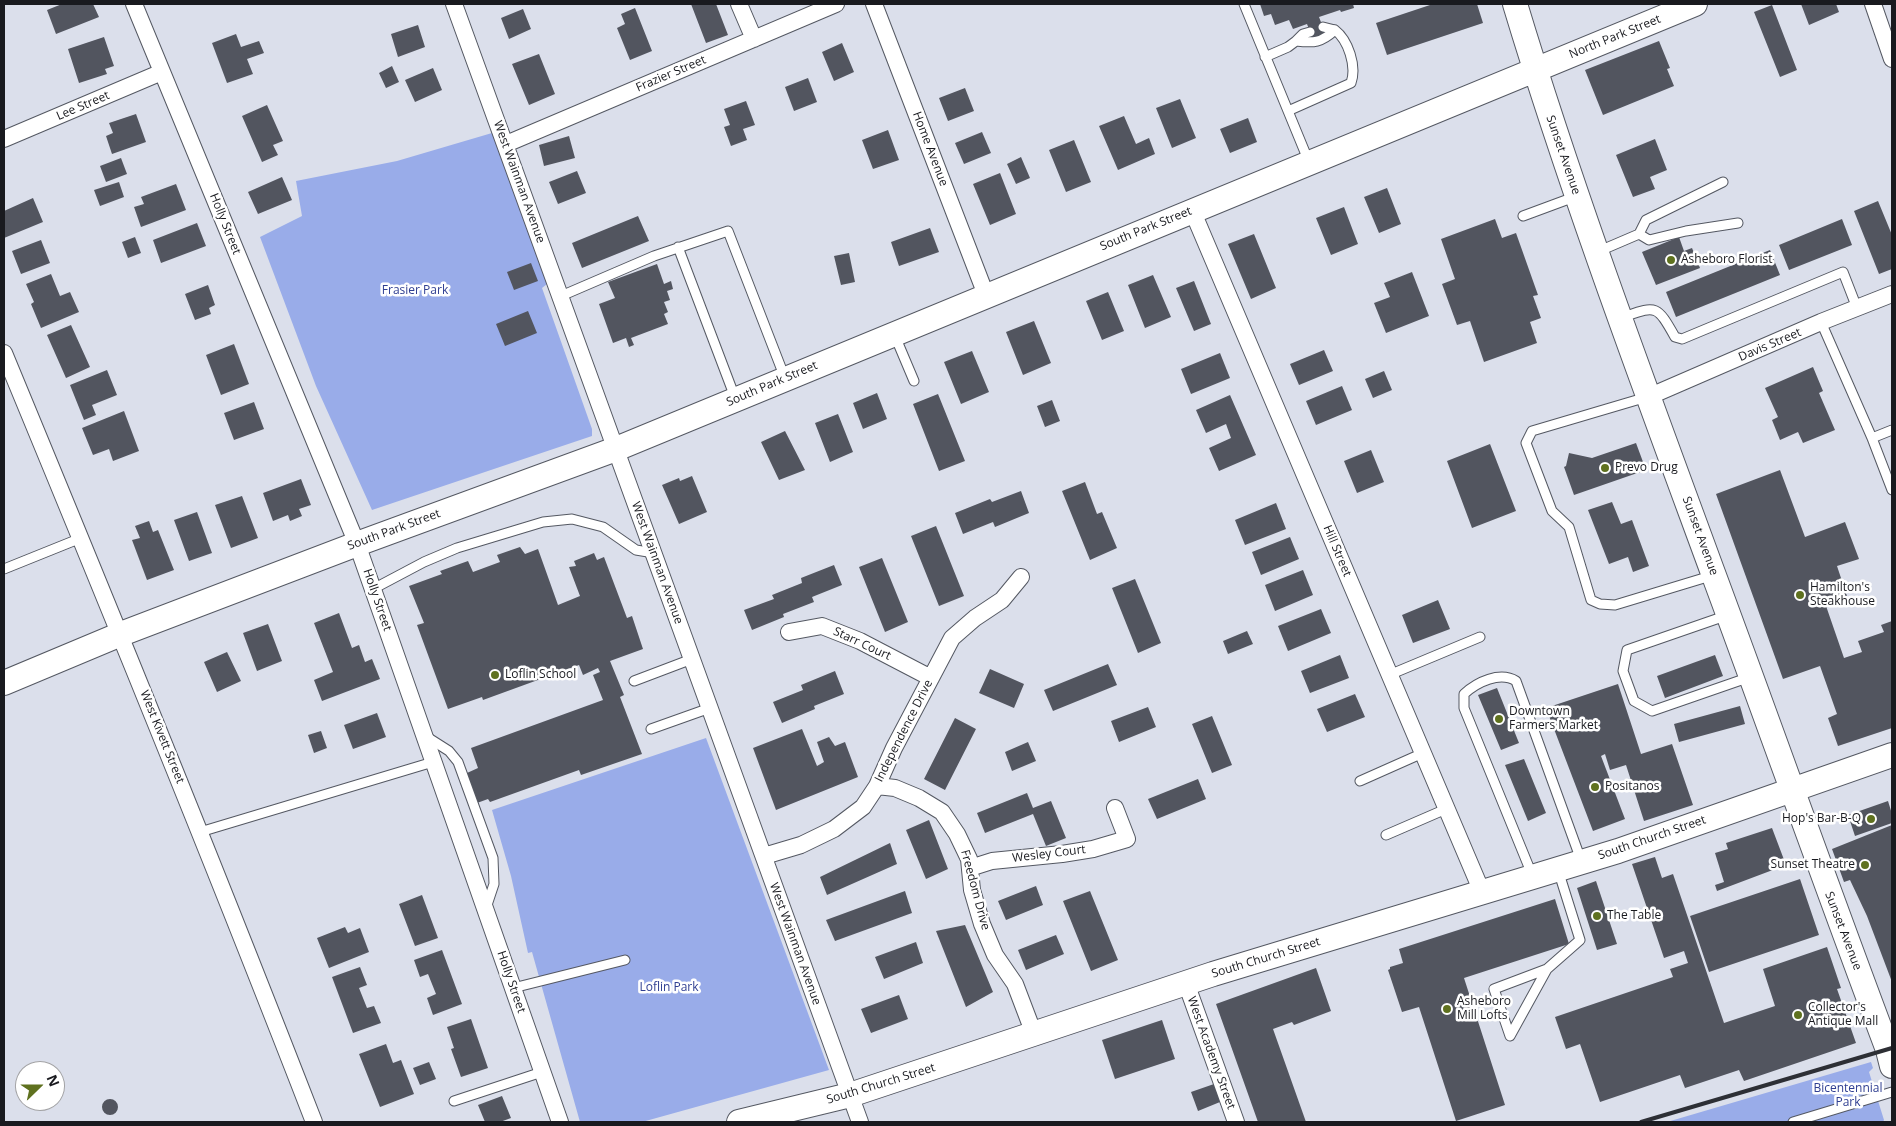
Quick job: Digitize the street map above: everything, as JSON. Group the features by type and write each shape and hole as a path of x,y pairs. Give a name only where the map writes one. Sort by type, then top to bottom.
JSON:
{"main road":[{"name":"Sunset Avenue","path":"1515,4 1577,196 1648,397 1892,1062"},
{"name":"North Park Street","path":"1535,70 1695,4"},
{"name":"South Park Street","path":"4,683 121,634 357,544 616,449 1535,70"},
{"name":"South Church Street","path":"739,1122 850,1095 1186,984 1557,870 1892,755"}],"street":[{"name":"Holly Street","path":"134,4 357,544 560,1122"},
{"name":"West Wainman Avenue","path":"454,4 860,1122"},
{"path":"739,4 754,39"},
{"name":"Frazier Street","path":"506,144 836,4"},
{"name":"Home Avenue","path":"874,4 986,295"},
{"path":"1873,4 1892,58"},
{"name":"Lee Street","path":"4,139 162,72"},
{"name":"Hill Street","path":"1192,210 1482,892"},
{"name":"Davis Street","path":"1648,397 1821,322 1892,294"},
{"name":"West Kivett Street","path":"4,353 121,634 314,1122"},
{"name":"Independence Drive","path":"764,856 801,845 834,829 863,807 877,786 894,748 952,638 975,618 1002,600 1021,577"},
{"name":"Starr Court","path":"789,632 822,626 860,640 931,678"},
{"name":"Freedom Drive","path":"877,786 895,788 911,794 942,812 957,834 969,859 972,890 982,924 995,955 1015,984 1034,1034"},
{"name":"Wesley Court","path":"970,868 992,861 1093,849 1127,839 1115,808"},
{"name":"West Academy Street","path":"1186,984 1236,1122"}],"lane":[{"path":"1244,4 1309,162"},
{"path":"1288,111 1351,83 1353,78 1348,46 1341,35 1335,30 1323,27"},
{"path":"1296,41 1314,43 1327,38 1335,30"},
{"path":"1265,57 1288,48 1303,34 1310,32"},
{"path":"1597,252 1639,234 1646,220 1723,182"},
{"path":"1523,216 1577,196"},
{"path":"1639,234 1650,240 1686,231 1738,223"},
{"path":"560,296 678,248 728,231 786,379"},
{"path":"678,248 736,400"},
{"path":"1620,318 1649,308 1660,312 1675,337 1682,339 1843,272 1857,308"},
{"path":"1821,322 1872,438 1892,490"},
{"path":"894,334 914,380"},
{"path":"1648,397 1532,430 1526,443 1545,495 1552,511 1569,528 1591,600 1600,604 1615,605 1714,575"},
{"path":"1872,438 1892,430"},
{"path":"373,589 424,562 457,548 543,522 572,519 602,527 636,550 654,553"},
{"path":"4,569 81,538"},
{"path":"1729,615 1627,650 1623,671 1634,700 1652,711 1750,677"},
{"path":"1389,675 1480,637"},
{"path":"634,681 692,659"},
{"path":"1533,877 1464,708 1464,694 1472,686 1486,680 1501,676 1510,677 1516,681 1582,862"},
{"path":"651,729 710,708"},
{"path":"424,736 449,751 458,762 493,858 494,884 486,911"},
{"path":"1360,781 1422,753"},
{"path":"200,832 433,762"},
{"path":"1386,835 1446,808"},
{"path":"1547,969 1494,989 1510,1036 1547,969 1580,940 1557,870"},
{"path":"513,988 625,960"},
{"path":"454,1101 542,1072"},
{"path":"1793,1122 1892,1092"}],"green space":[{"name":"Frasier Park","path":"492,133 547,284 542,288 592,429 592,436 372,510 316,386 260,237 302,216 296,181 397,161"},
{"name":"Loflin Park","path":"706,738 829,1070 642,1122 580,1122 532,952 528,953 511,876 492,810"},
{"name":"Bicentennial Park","path":"1871,1062 1873,1068 1869,1072 1884,1120 1883,1122 1667,1122"}],"building":[{"path":"62,4 93,4 99,17 56,34 47,10"},
{"path":"691,4 716,4 728,35 706,43"},
{"path":"1260,4 1353,4 1354,8 1341,12 1340,10 1319,17 1328,40 1315,45 1307,24 1293,29 1289,20 1275,25 1271,14 1264,16"},
{"path":"1433,4 1477,4 1483,23 1387,55 1376,23"},
{"path":"1801,4 1836,4 1839,12 1809,25"},
{"path":"1772,5 1797,70 1780,77 1754,12"},
{"path":"635,8 652,51 630,60 617,28 625,24 621,14"},
{"path":"523,9 531,29 509,39 501,18"},
{"path":"418,25 425,47 398,57 391,34"},
{"path":"236,34 241,47 259,41 264,53 247,59 253,74 227,83 212,43"},
{"path":"104,37 114,66 105,69 107,74 79,83 68,49"},
{"path":"1659,41 1670,68 1667,69 1674,86 1603,115 1585,70"},
{"path":"842,43 854,72 834,81 822,52"},
{"path":"539,54 555,94 529,105 512,64"},
{"path":"392,66 399,82 386,88 379,73"},
{"path":"433,68 442,90 415,102 405,80"},
{"path":"808,78 817,102 794,111 785,87"},
{"path":"965,88 974,111 948,121 939,98"},
{"path":"1180,99 1196,138 1172,148 1156,108"},
{"path":"746,101 755,125 743,129 747,140 731,146 724,127 730,125 724,109"},
{"path":"267,105 283,141 273,145 278,155 262,162 242,116"},
{"path":"136,114 146,142 112,154 106,136 113,133 109,123"},
{"path":"1124,116 1136,144 1149,138 1155,154 1118,170 1099,126"},
{"path":"1248,118 1257,142 1230,153 1220,129"},
{"path":"888,130 899,160 873,169 862,140"},
{"path":"982,132 991,153 964,164 955,143"},
{"path":"569,136 575,158 544,166 539,145"},
{"path":"1655,139 1667,170 1650,177 1655,189 1633,197 1616,155"},
{"path":"1074,140 1091,182 1066,192 1049,150"},
{"path":"1021,157 1030,178 1016,184 1007,164"},
{"path":"121,158 127,174 106,182 100,166"},
{"path":"577,171 586,193 558,204 549,182"},
{"path":"1000,173 1016,214 990,225 973,184"},
{"path":"282,177 292,200 258,214 248,192"},
{"path":"119,182 124,197 100,206 94,190"},
{"path":"176,184 186,210 141,227 134,207 144,204 141,197"},
{"path":"1387,188 1401,224 1379,233 1364,197"},
{"path":"33,198 43,222 4,238 4,211"},
{"path":"1878,201 1892,235 1892,269 1879,274 1854,211"},
{"path":"1344,207 1358,244 1331,255 1316,218"},
{"path":"638,216 649,241 582,268 572,243"},
{"path":"1495,219 1502,238 1516,233 1538,295 1533,296 1541,318 1530,322 1537,343 1484,362 1470,321 1457,325 1442,284 1455,279 1441,239"},
{"path":"1842,219 1852,245 1789,270 1779,245"},
{"path":"197,223 206,246 161,263 153,240"},
{"path":"930,228 939,252 899,266 891,242"},
{"path":"1254,234 1276,288 1251,299 1228,244"},
{"path":"135,237 141,253 128,258 122,242"},
{"name":"Asheboro Florist","path":"1679,237 1684,251 1692,248 1700,268 1656,285 1642,252"},
{"path":"41,240 50,263 21,274 12,251"},
{"path":"1770,250 1780,275 1676,317 1666,292"},
{"path":"849,253 855,282 841,285 834,256"},
{"path":"531,263 538,281 514,290 507,272"},
{"path":"657,264 664,284 671,281 673,289 667,291 670,300 664,302 668,312 664,314 668,324 631,338 634,345 629,347 626,338 613,343 599,304 615,298 608,282"},
{"path":"1412,272 1429,316 1386,333 1374,303 1390,297 1384,283"},
{"path":"51,274 60,296 70,292 79,312 41,328 31,304 34,302 26,284"},
{"path":"1153,275 1171,317 1145,328 1128,285"},
{"path":"1194,281 1211,324 1194,331 1176,288"},
{"path":"208,285 215,305 209,308 211,314 195,320 185,294"},
{"path":"1108,292 1124,331 1102,340 1086,301"},
{"path":"528,311 537,333 505,346 496,324"},
{"path":"1034,321 1051,363 1023,375 1006,332"},
{"path":"71,325 90,367 66,378 47,335"},
{"path":"234,344 249,384 221,395 206,355"},
{"path":"1324,350 1333,371 1299,385 1290,364"},
{"path":"972,351 989,392 961,404 944,362"},
{"path":"1220,353 1230,378 1191,394 1181,369"},
{"path":"1813,367 1823,391 1819,393 1835,430 1803,443 1798,432 1780,440 1772,420 1778,417 1765,388"},
{"path":"107,370 117,395 92,405 96,415 84,420 70,385"},
{"path":"1384,371 1392,390 1373,398 1365,379"},
{"path":"1342,386 1352,410 1316,425 1306,401"},
{"path":"877,393 887,419 863,429 853,403"},
{"path":"938,394 965,461 939,471 913,404"},
{"path":"1230,395 1256,455 1219,471 1209,448 1231,438 1226,424 1206,433 1196,410"},
{"path":"1052,400 1060,421 1045,427 1037,406"},
{"path":"254,402 264,429 234,440 224,413"},
{"path":"124,411 139,451 113,461 109,449 93,455 82,428"},
{"path":"838,414 853,452 830,462 815,423"},
{"path":"785,431 805,470 779,480 761,442"},
{"name":"Prevo Drug","path":"1636,443 1646,470 1574,495 1564,467 1566,466 1569,453 1592,458"},
{"path":"1490,444 1516,511 1472,528 1447,461"},
{"path":"1371,450 1384,482 1357,493 1344,461"},
{"path":"1780,470 1805,537 1845,522 1859,559 1837,566 1847,596 1825,603 1844,658 1862,652 1858,641 1884,632 1881,625 1892,621 1892,728 1838,746 1828,718 1837,714 1820,666 1783,679 1716,494"},
{"path":"692,476 707,512 679,524 662,485 679,478 680,481"},
{"path":"301,479 311,505 299,509 302,516 290,521 288,515 273,521 263,493"},
{"path":"1085,482 1097,514 1102,512 1117,548 1090,560 1062,491"},
{"path":"1021,491 1029,513 995,527 993,522 963,534 955,513 990,499 992,502"},
{"path":"242,496 258,538 231,548 215,505"},
{"path":"1612,502 1621,524 1632,520 1649,566 1633,572 1628,557 1609,564 1588,510"},
{"path":"1276,503 1286,529 1245,545 1235,520"},
{"path":"197,512 212,553 189,561 174,520"},
{"path":"149,521 153,532 158,530 174,570 147,580 132,540 140,538 135,526"},
{"path":"936,526 964,596 939,606 911,536"},
{"path":"1290,537 1299,559 1261,575 1252,552"},
{"name":"Loflin School","path":"520,547 525,554 538,549 558,605 580,596 569,567 576,566 574,561 594,553 597,560 604,557 627,618 632,616 643,649 610,661 624,695 620,697 642,754 581,775 579,770 490,802 488,799 477,803 467,773 478,768 471,748 603,700 593,675 600,672 598,668 583,675 579,665 483,700 482,697 448,709 417,625 424,623 409,586 442,574 440,571 468,561 473,572 500,562 497,555"},
{"path":"882,558 908,622 885,632 859,567"},
{"path":"834,565 842,585 812,597 814,602 783,614 784,617 752,630 744,610 774,599 772,595 802,583 801,578"},
{"path":"1303,570 1313,595 1275,611 1265,585"},
{"path":"1135,579 1161,643 1138,653 1112,588"},
{"path":"1438,600 1450,629 1413,643 1402,615"},
{"path":"1321,609 1331,633 1288,651 1278,626"},
{"path":"339,613 352,648 359,645 365,662 372,659 380,679 322,701 314,680 333,672 314,623"},
{"path":"268,624 282,661 257,671 243,633"},
{"path":"1247,631 1253,644 1228,654 1223,641"},
{"path":"227,652 241,681 217,692 204,662"},
{"path":"1340,655 1349,678 1310,693 1301,671"},
{"path":"1715,655 1723,676 1665,698 1657,676"},
{"path":"1108,664 1117,685 1053,711 1044,690"},
{"path":"990,669 1024,684 1014,708 979,693"},
{"path":"835,671 844,694 814,706 815,709 782,723 773,702 803,690 801,685"},
{"path":"1618,684 1641,754 1672,744 1693,805 1644,821 1626,765 1610,770 1605,754 1601,756 1625,819 1593,831 1546,708"},
{"name":"Downtown Farmers Market","path":"1497,688 1519,743 1501,750 1478,695"},
{"path":"1355,694 1365,717 1327,732 1317,709"},
{"path":"1740,706 1745,724 1679,742 1674,724"},
{"path":"1148,707 1156,727 1119,742 1111,721"},
{"path":"377,713 386,737 353,749 344,725"},
{"path":"1212,716 1232,765 1212,773 1192,724"},
{"path":"955,718 976,729 945,790 924,779"},
{"path":"802,729 817,766 824,762 817,742 829,737 835,746 845,742 858,777 776,810 753,748"},
{"path":"321,731 327,748 314,753 308,735"},
{"path":"1028,742 1036,761 1012,771 1005,752"},
{"path":"1524,759 1546,813 1528,821 1505,765"},
{"path":"1198,779 1206,799 1157,819 1148,799"},
{"path":"1027,793 1033,808 1051,801 1066,838 1046,846 1033,814 985,833 977,813"},
{"name":"Hop's Bar-B-Q","path":"1888,801 1892,814 1892,823 1855,836 1848,815"},
{"path":"929,820 948,869 926,879 906,830"},
{"name":"Sunset Theatre","path":"1892,825 1892,982 1867,916 1850,880 1844,882 1832,849"},
{"path":"1772,828 1786,865 1717,891 1715,885 1724,882 1715,853 1728,849 1726,843"},
{"path":"890,843 897,864 827,895 820,877"},
{"path":"1655,857 1662,878 1673,874 1724,1023 1775,1006 1763,969 1827,947 1841,988 1837,989 1856,1043 1744,1081 1739,1070 1685,1088 1680,1075 1600,1102 1580,1044 1566,1049 1555,1017 1673,977 1670,969 1688,963 1684,951 1664,958 1632,864"},
{"path":"1800,879 1819,935 1709,972 1690,916"},
{"name":"The Table","path":"1596,881 1617,944 1597,950 1577,888"},
{"path":"1036,886 1043,905 1006,920 998,901"},
{"path":"905,891 912,913 835,941 826,920"},
{"path":"1090,891 1118,960 1091,971 1063,901"},
{"path":"422,895 438,938 415,946 399,904"},
{"name":"Asheboro Mill Lofts","path":"1555,899 1569,944 1464,978 1505,1105 1456,1121 1419,1007 1402,1012 1388,970 1390,967 1403,963 1399,949"},
{"path":"965,925 993,992 966,1007 936,931"},
{"path":"345,927 348,933 360,928 369,952 329,968 317,938"},
{"path":"1056,935 1064,954 1026,970 1018,950"},
{"path":"916,942 923,963 884,979 875,957"},
{"path":"442,950 462,1004 433,1015 427,998 436,994 428,974 420,977 414,960"},
{"path":"360,967 367,985 359,988 367,1008 374,1006 381,1023 353,1033 332,977"},
{"path":"1316,968 1331,1011 1294,1025 1292,1022 1273,1029 1306,1122 1258,1122 1216,1004"},
{"path":"899,995 908,1019 871,1033 861,1009"},
{"path":"471,1019 488,1068 461,1077 451,1049 454,1048 447,1027"},
{"path":"1162,1020 1175,1059 1115,1079 1102,1040"},
{"path":"386,1044 393,1063 401,1060 414,1094 380,1107 359,1054"},
{"path":"429,1062 436,1079 420,1085 413,1068"},
{"path":"1214,1084 1220,1102 1198,1111 1191,1092"},
{"path":"502,1096 511,1118 500,1122 485,1122 478,1105"},
{"path":"110,1099 116,1101 118,1107 116,1113 110,1115 104,1113 102,1107 104,1101"}],"railway":[{"path":"1641,1122 1892,1048"}],"place":[{"name":"Asheboro Florist","path":"1671,260"},
{"name":"Prevo Drug","path":"1605,468"},
{"name":"Hamilton's Steakhouse","path":"1800,595"},
{"name":"Loflin School","path":"495,675"},
{"name":"Downtown Farmers Market","path":"1499,719"},
{"name":"Positanos","path":"1595,787"},
{"name":"Hop's Bar-B-Q","path":"1871,819"},
{"name":"Sunset Theatre","path":"1865,865"},
{"name":"The Table","path":"1597,916"},
{"name":"Asheboro Mill Lofts","path":"1447,1009"},
{"name":"Collector's Antique Mall","path":"1798,1015"}]}
